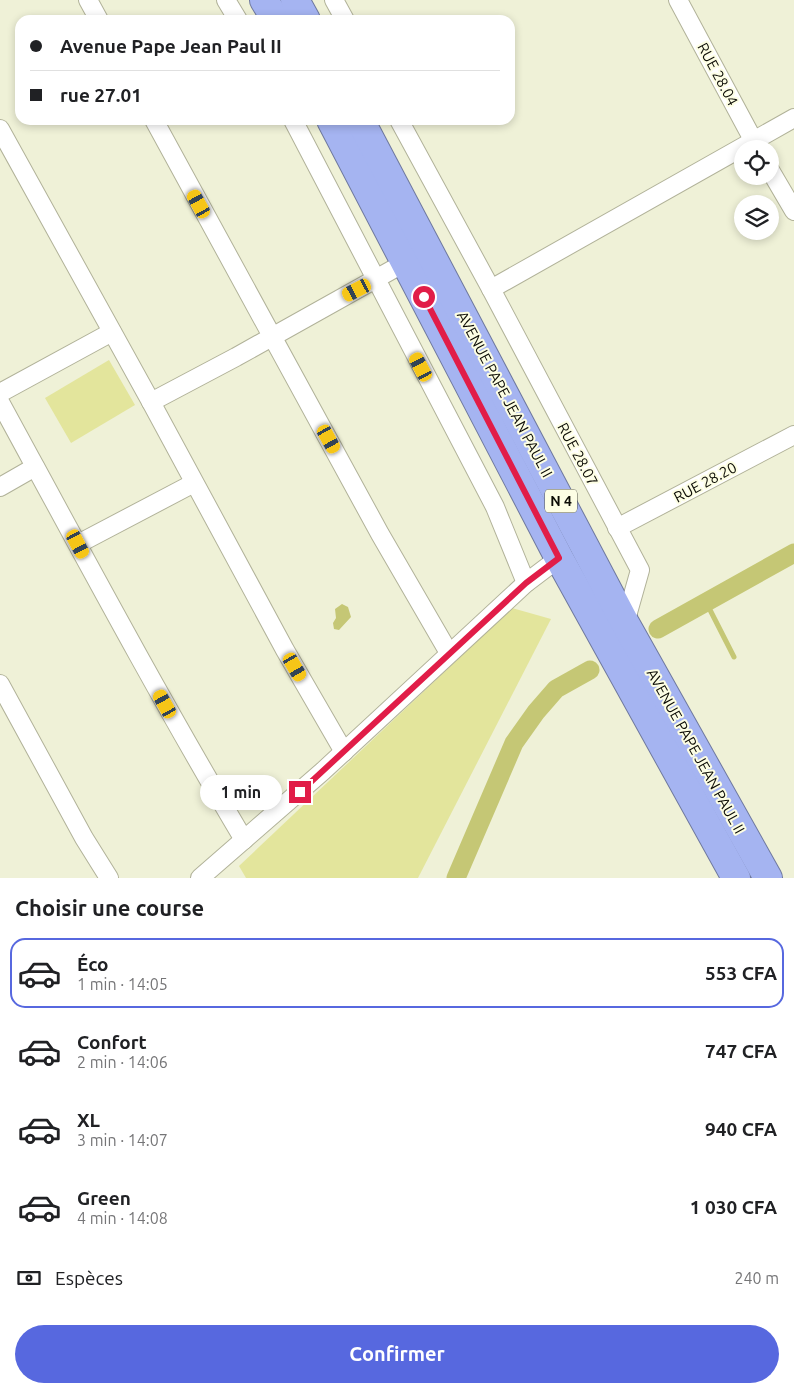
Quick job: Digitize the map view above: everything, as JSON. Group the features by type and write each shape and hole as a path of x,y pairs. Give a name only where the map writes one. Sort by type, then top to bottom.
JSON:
{"highway":[{"path":"264,0 273,15"},
{"path":"295,0 303,15"},
{"name":"AVENUE PAPE JEAN PAUL II","path":"333,125 406,262 559,558 736,878"},
{"name":"AVENUE PAPE JEAN PAUL II","path":"363,125 625,623 768,878"}],"street":[{"path":"88,0 96,15"},
{"path":"226,0 235,15"},
{"path":"334,0 342,15"},
{"name":"RUE 28.04","path":"678,0 752,140"},
{"path":"762,140 794,118"},
{"path":"157,125 380,534 450,653"},
{"path":"296,125 495,508 526,583"},
{"name":"RUE 28.07","path":"402,125 491,288 640,570 625,623"},
{"path":"0,129 285,650 344,752"},
{"path":"491,288 734,156"},
{"path":"779,185 794,210"},
{"path":"151,402 406,262"},
{"path":"0,393 112,332"},
{"path":"0,402 150,678 244,840"},
{"name":"RUE 28.20","path":"617,528 794,436"},
{"path":"0,487 35,467"},
{"path":"78,544 194,483"},
{"path":"200,878 344,752 526,583 559,558"},
{"path":"0,684 84,838 109,878"}],"shaded area":[{"path":"109,360 135,405 71,443 45,398"},
{"path":"342,604 348,607 351,617 339,630 334,629 335,609"},
{"path":"512,608 551,619 418,878 246,878 239,866"}],"waterway":[{"path":"658,629 794,553"},
{"path":"706,602 734,657"},
{"path":"456,878 514,743 536,712 556,689 590,670"}],"route":[{"path":"300,792 526,583 559,558 424,297"}]}
